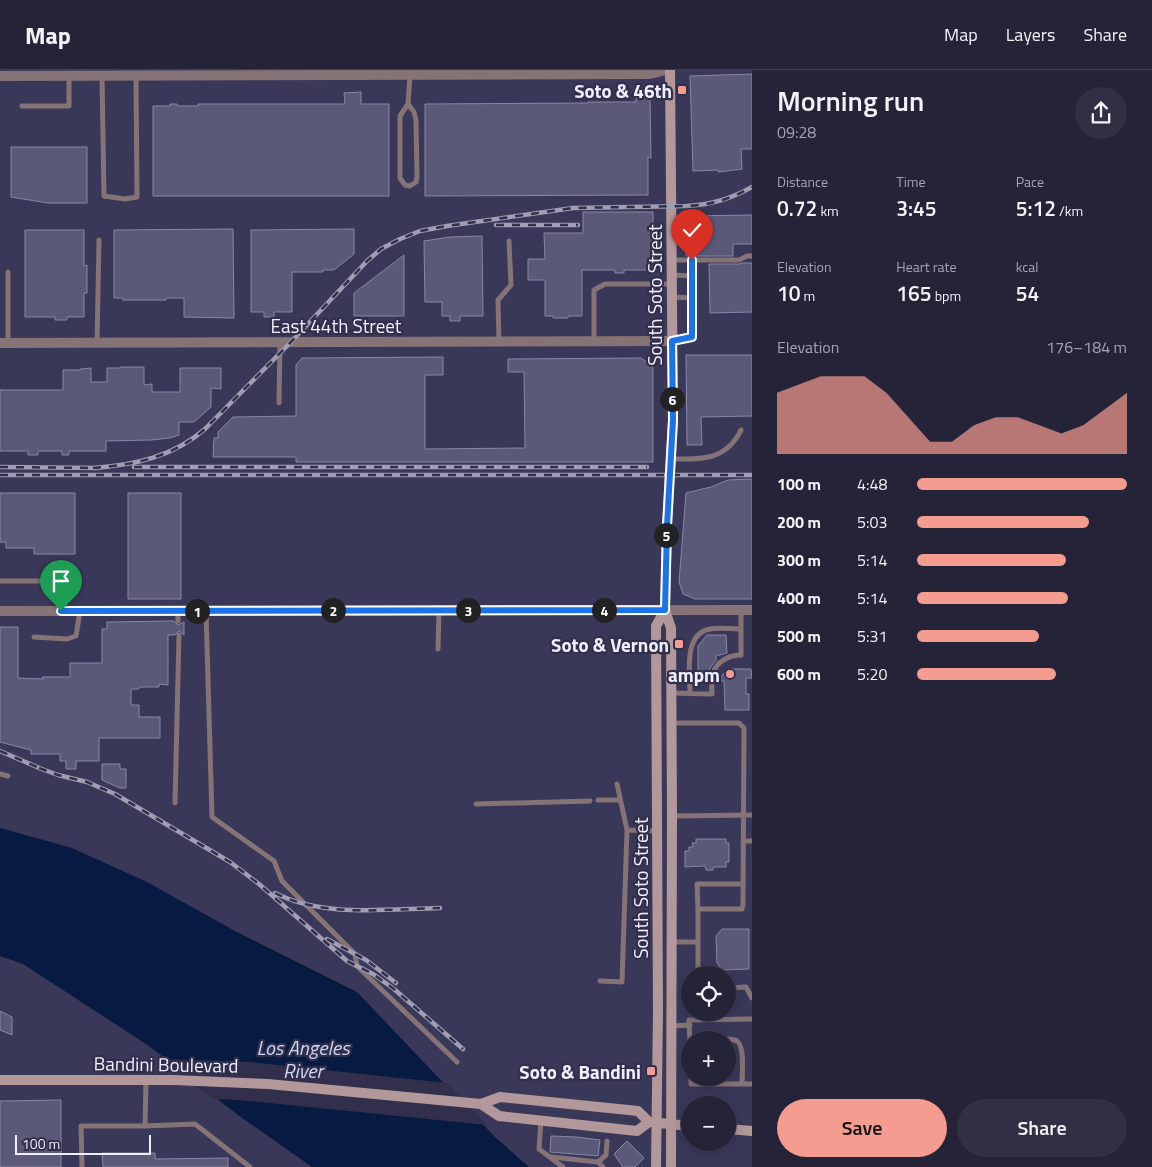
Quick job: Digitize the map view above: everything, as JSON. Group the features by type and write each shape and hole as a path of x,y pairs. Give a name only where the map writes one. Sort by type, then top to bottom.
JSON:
{"main road":[{"name":"South Soto Street","path":"656,1167 672,1026 671,628 665,610 667,526 673,420 668,70"},
{"name":"South Soto Street","path":"665,610 656,626 658,1017 660,1123 671,1167"},
{"path":"657,815 672,816"},
{"name":"Bandini Boulevard","path":"0,1080 146,1079 268,1084 481,1104 500,1097 638,1111 660,1123"},
{"name":"Bandini Boulevard","path":"481,1104 499,1116 637,1130 660,1123"},
{"path":"660,1123 681,1125"},
{"path":"736,1130 752,1131"}],"street":[{"path":"0,76 280,72 650,74 668,70"},
{"name":"East 44th Street","path":"4,343 672,341"},
{"path":"0,611 80,611 178,616 206,611 752,610"}],"lane":[{"path":"408,104 414,112 416,120 416,182 410,186 405,185 400,178 400,116 408,104 410,74"},
{"path":"22,106 69,106 69,75"},
{"path":"102,75 104,196 124,199 137,197 136,75"},
{"path":"96,343 99,240"},
{"path":"499,342 498,300 511,285 509,241"},
{"path":"671,260 739,260 752,256"},
{"path":"672,341 692,337 692,260"},
{"path":"4,343 8,272"},
{"path":"594,342 594,290 605,284 672,280 692,276"},
{"path":"672,298 693,298"},
{"path":"279,403 280,343"},
{"path":"671,460 704,459 718,455 736,441 741,430"},
{"path":"0,580 45,581 61,599 61,611"},
{"path":"438,649 439,610"},
{"path":"671,693 712,694 715,669 725,658 731,655 741,655 741,610"},
{"path":"34,637 67,639 76,636 80,611"},
{"path":"206,611 212,816 274,862 282,881 355,954 357,966 457,1062"},
{"path":"690,693 690,652 692,642 700,633 709,629 741,629"},
{"path":"175,803 179,635"},
{"path":"671,723 739,723 744,728 742,909 698,910"},
{"path":"0,774 8,776"},
{"path":"600,981 622,982 627,830 617,784"},
{"path":"598,800 620,800"},
{"path":"476,804 590,801"},
{"path":"672,816 752,816"},
{"path":"627,830 657,831"},
{"path":"743,841 752,841"},
{"path":"698,966 697,884 743,884"},
{"path":"672,942 698,942"},
{"path":"736,988 746,987 752,998"},
{"path":"690,1031 689,1020 752,1019"},
{"path":"672,1026 690,1025"},
{"path":"736,1041 742,1050 742,1084"},
{"path":"146,1079 146,1126"},
{"path":"736,1084 752,1084"},
{"path":"541,1120 539,1149 563,1167"},
{"path":"82,1167 80,1126 195,1124 250,1167"},
{"path":"598,1162 606,1154 607,1140"},
{"path":"550,1157 598,1162 603,1167"}],"shaded area":[{"path":"0,70 752,70 752,1167 0,1167"}],"water":[{"name":"Los Angeles River","path":"0,828 72,848 147,882 235,931 357,992 494,1136 529,1167 312,1167 238,1115 149,1046 23,964 0,956"}],"pier":[{"path":"161,1059 249,1062 447,1083 487,1125 213,1099"}],"building":[{"path":"752,74 752,149 741,149 742,169 718,172 718,170 693,171 690,76"},
{"path":"361,92 361,104 389,104 389,196 153,196 153,106 170,106 170,104 198,106 198,104 345,104 344,93"},
{"path":"636,98 650,98 651,158 648,157 648,195 425,196 425,104 636,102"},
{"path":"11,147 87,147 87,203 48,203 11,197"},
{"path":"583,212 653,212 653,270 624,270 624,273 615,273 615,270 582,270 582,316 553,318 553,316 545,316 545,280 528,280 528,259 545,259 544,233 583,233"},
{"path":"752,215 752,244 733,244 733,256 686,256 687,216"},
{"path":"233,229 234,318 184,317 184,298 123,300 123,298 114,298 114,230"},
{"path":"354,229 354,254 334,270 292,272 292,312 274,312 274,317 264,317 264,312 251,312 251,230"},
{"path":"25,230 84,230 84,266 87,265 87,293 84,293 84,317 67,317 67,320 55,320 55,317 25,317"},
{"path":"482,236 483,316 460,316 460,321 450,321 450,316 442,316 442,302 425,302 424,241 450,237"},
{"path":"404,255 404,316 354,316 354,293"},
{"path":"752,263 752,312 710,313 709,264"},
{"path":"686,355 752,355 752,416 701,417 702,445 687,445"},
{"path":"443,357 443,375 425,375 425,449 525,448 524,372 508,372 508,359 641,358 653,367 653,462 296,462 296,457 213,457 214,438 218,438 218,432 233,417 296,416 296,365 302,358"},
{"path":"144,367 144,385 152,384 152,392 180,392 180,368 221,368 221,389 211,388 211,407 194,422 179,422 179,435 170,438 106,441 106,451 69,451 69,455 62,455 62,451 38,451 38,455 28,455 28,451 0,451 0,390 63,390 63,370 91,368 91,382 107,382 107,368"},
{"path":"752,479 752,599 695,599 683,594 679,582 686,493 711,487 728,480"},
{"path":"0,493 75,493 75,554 34,554 34,548 6,548 6,542 0,542"},
{"path":"128,493 181,493 181,599 128,599"},
{"path":"174,621 178,625 184,622 184,635 179,631 175,635 168,635 168,685 159,684 159,687 131,689 131,705 139,705 139,717 160,717 160,738 99,738 99,761 76,761 76,769 66,769 66,761 60,761 60,754 31,754 31,750 0,742 0,627 18,627 18,678 43,679 42,677 70,677 70,663 102,663 102,629 107,629 107,622"},
{"path":"707,635 726,635 727,653 716,656 716,660 710,668 707,681 698,681 698,646"},
{"path":"728,669 751,669 752,678 746,678 749,710 725,710 724,681 717,681"},
{"path":"102,764 120,764 120,769 126,769 126,788 120,788 102,780"},
{"path":"696,839 726,839 726,843 729,843 729,862 726,862 726,867 714,867 713,870 706,870 705,866 685,867 685,851 689,851 689,847 693,847 692,843 696,843"},
{"path":"722,929 749,929 749,969 736,969 736,966 719,966 717,963 716,936"},
{"path":"0,1011 12,1017 12,1035 0,1030"},
{"path":"61,1100 61,1167 0,1167 0,1101"},
{"path":"551,1136 600,1140 598,1156 550,1152"},
{"path":"627,1141 644,1158 635,1167 623,1167 614,1154"},
{"path":"102,1153 155,1153 155,1159 228,1158 228,1167 103,1167"}],"railway":[{"path":"93,468 123,465 152,458 193,439 290,343 367,261 381,249 400,239 420,231 447,226 573,208 687,206 713,203 752,187"},
{"path":"496,225 578,225"},
{"path":"0,467 99,468"},
{"path":"134,467 647,467"},
{"path":"0,475 752,475"},
{"path":"0,751 44,770"},
{"path":"39,768 87,782 115,794 230,862 259,884 347,961 373,974 394,989 463,1049"},
{"path":"275,893 294,901 335,909 440,908"},
{"path":"327,939 366,960 396,983"}],"place":[{"name":"Soto & 46th","path":"682,90"},
{"name":"Soto & Vernon","path":"679,644"},
{"name":"ampm","path":"730,674"},
{"name":"Soto & Bandini","path":"651,1071"}],"route":[{"path":"61,611 665,610 667,526 673,420 672,341 689,339 693,333 692,260"}]}
